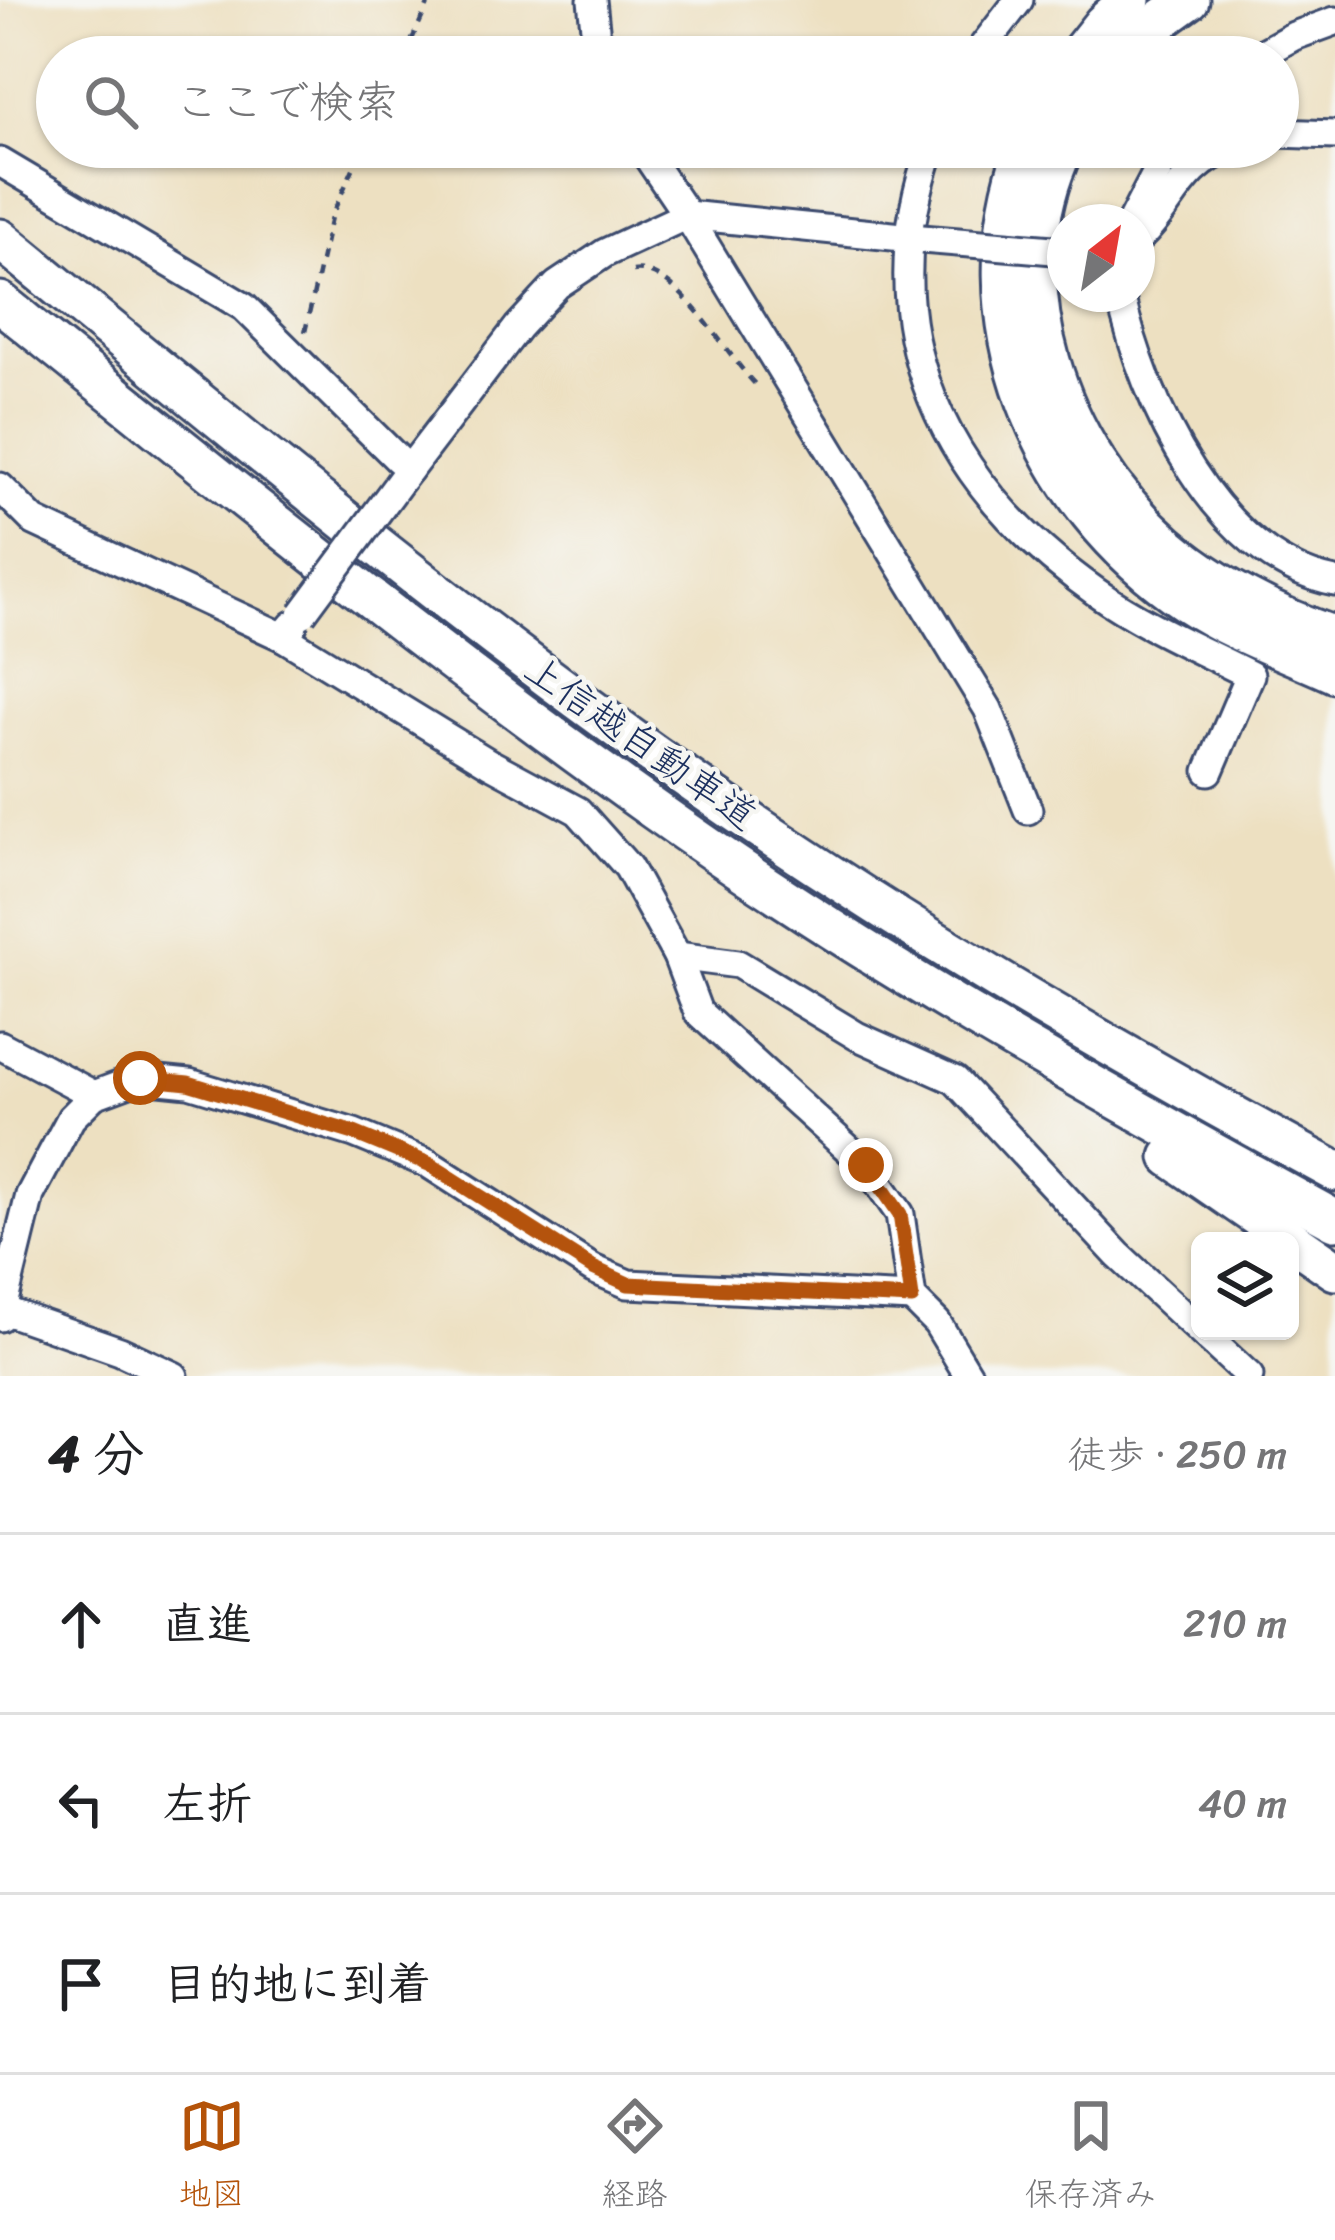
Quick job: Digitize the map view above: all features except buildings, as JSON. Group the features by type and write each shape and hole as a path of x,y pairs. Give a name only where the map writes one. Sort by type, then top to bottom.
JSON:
{"highway":[{"path":"1094,36 1130,0"},
{"path":"1143,36 1189,0"},
{"path":"1019,168 1004,222 1002,283 1014,363 1052,458 1100,525 1148,573 1228,626 1335,673"},
{"path":"1056,168 1036,236 1035,276 1049,361 1107,481 1135,514 1201,572 1273,612 1335,638"},
{"name":"上信越自動車道","path":"0,239 529,664 714,796 1001,981 1335,1171"},
{"name":"上信越自動車道","path":"0,302 363,592 654,810 979,1018 1335,1220"},
{"path":"654,810 798,918 1221,1190 1335,1270"},
{"path":"1001,981 1335,1147"}],"street":[{"path":"592,0 596,36"},
{"path":"991,36 1018,0"},
{"path":"1294,36 1335,21"},
{"path":"1299,134 1335,135"},
{"path":"0,162 244,308 405,475"},
{"path":"655,168 988,709 1028,810"},
{"path":"923,168 908,292 923,385 947,432 1009,517 1097,593 1250,675 1209,771"},
{"path":"1140,204 1159,168"},
{"path":"1155,221 1177,185 1199,168"},
{"path":"283,637 518,327 556,285 605,254 687,215 1047,249"},
{"path":"1124,312 1159,409 1204,488 1273,560 1335,583"},
{"path":"0,488 34,521 283,637 489,764 578,812 628,867 677,956 698,1012 866,1165 900,1214 912,1298 937,1323 969,1376"},
{"path":"677,956 738,964 857,1036 955,1080 1118,1255 1249,1376"},
{"path":"0,1045 94,1095"},
{"path":"174,1376 120,1352 1,1312 30,1196 71,1118 94,1095 140,1078 188,1083 354,1133 429,1164 593,1268 628,1284 912,1298"}],"path":[{"path":"414,36 430,0"},
{"path":"306,332 331,217 353,168"},
{"path":"627,272 644,269 671,284 752,382 780,407 800,403"}],"route":[{"path":"140,1078 188,1083 354,1133 429,1164 593,1268 628,1284 912,1298 900,1214 866,1165"}]}
